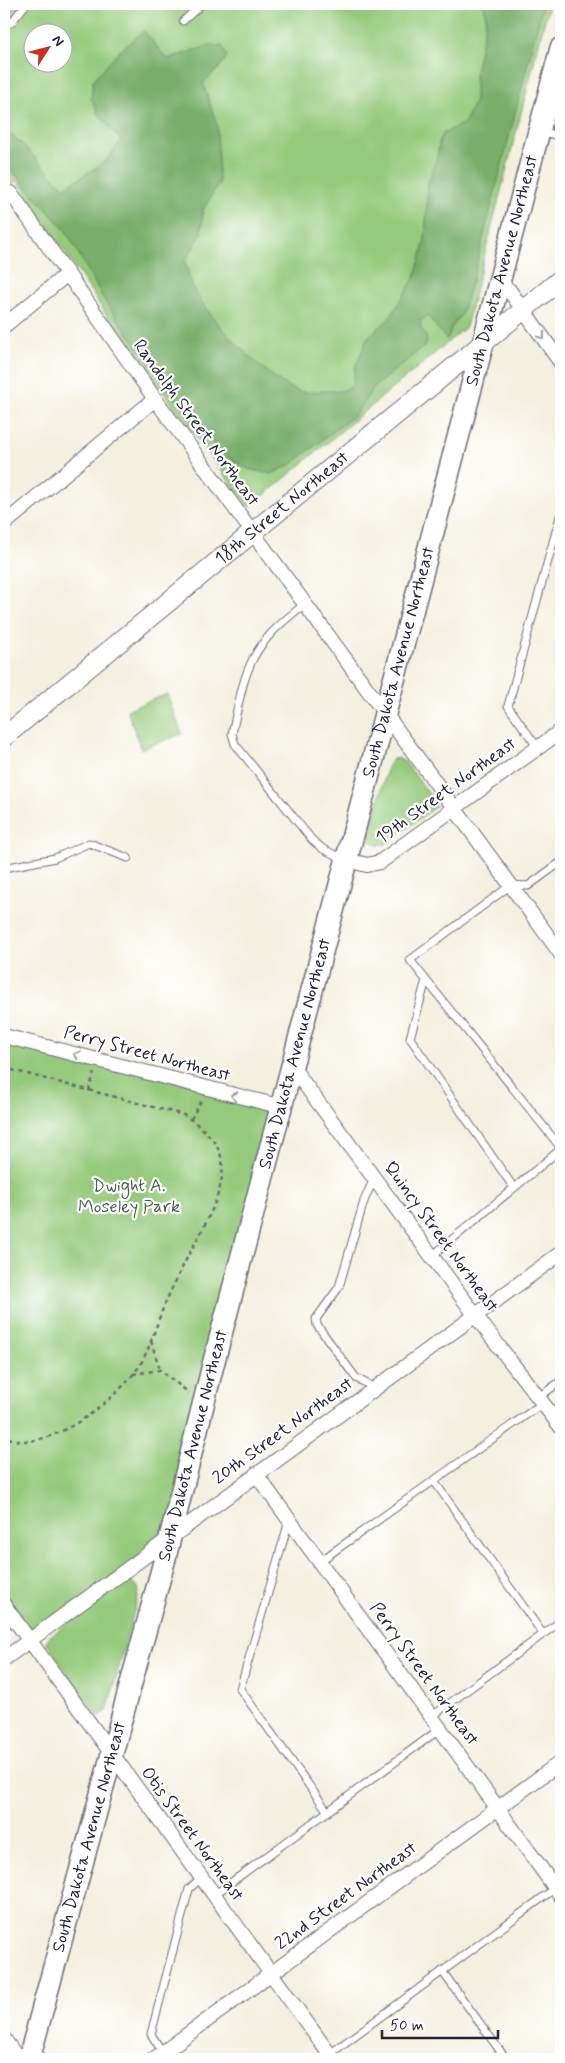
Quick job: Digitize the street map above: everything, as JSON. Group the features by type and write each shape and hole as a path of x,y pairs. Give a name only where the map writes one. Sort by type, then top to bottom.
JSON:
{"main road":[{"name":"South Dakota Avenue Northeast","path":"29,2059 169,1538 561,48"},
{"name":"18th Street Northeast","path":"4,737 561,279"}],"street":[{"name":"Randolph Street Northeast","path":"7,196 561,954"},
{"path":"4,326 66,275"},
{"path":"500,283 509,290 561,363"},
{"path":"4,524 155,399"},
{"name":"19th Street Northeast","path":"347,860 367,865 380,862 561,731"},
{"name":"Perry Street Northeast","path":"4,1036 282,1107"},
{"name":"Quincy Street Northeast","path":"292,1066 475,1316 561,1427"},
{"name":"20th Street Northeast","path":"4,1659 561,1253"},
{"name":"Perry Street Northeast","path":"256,1474 498,1809 559,1889"},
{"name":"Otis Street Northeast","path":"4,1606 202,1878 329,2058"},
{"name":"22nd Street Northeast","path":"158,2056 561,1762"},
{"path":"4,2039 18,2059"}],"lane":[{"path":"12,23 26,4"},
{"path":"182,21 202,4"},
{"path":"540,132 561,136"},
{"path":"538,748 508,706 561,513"},
{"path":"555,535 561,544"},
{"path":"304,604 272,631 258,648 248,666 232,734 235,744 312,840 323,850 347,860"},
{"path":"4,868 55,858 88,843 128,858"},
{"path":"432,1256 561,1148 410,960 512,885 528,886 561,862"},
{"path":"426,980 410,1038 514,1188"},
{"path":"374,1178 364,1201 339,1287 316,1319 317,1325 356,1378 375,1388"},
{"path":"319,1562 434,1480 541,1400 561,1381"},
{"path":"434,1480 543,1634"},
{"path":"289,1521 240,1689 328,1812"},
{"path":"432,1717 561,1621"},
{"path":"214,1895 440,1729"},
{"path":"158,2056 151,2034 189,1889 202,1878"},
{"path":"329,2058 442,1971 559,1889"},
{"path":"442,1971 506,2059"}],"path":[{"path":"4,1068 166,1109 191,1119 198,1123 216,1147 222,1160 222,1176 212,1207 165,1304 139,1367 121,1389 98,1408 66,1428 44,1438 23,1441 4,1437"},
{"path":"191,1119 207,1089"},
{"path":"151,1340 160,1370 203,1405"},
{"path":"132,1374 160,1370"}],"green space":[{"path":"4,4 549,4 466,327 249,508 110,320 17,180 4,191"},
{"path":"484,4 543,4 473,278 461,315 451,328 449,337 446,339 428,316 421,320 420,327 426,336 427,344 373,388 356,414 290,465 271,474 248,469 223,454 192,421 106,303 66,231 4,162 4,131 19,141 64,188 105,162 121,141 98,113 91,98 93,80 123,48 144,31 167,59 211,45 222,46 227,56 219,68 203,83 217,125 219,183 203,210 201,235 185,261 190,281 200,300 224,330 255,361 285,385 301,392 344,390 353,384 355,368 368,337 389,319 415,277 425,240 428,184 437,157 440,139 444,133 464,123 475,101 475,73 486,20"},
{"path":"167,694 182,734 141,749 127,710"},
{"path":"399,758 405,762 435,802 435,807 386,844 378,845 371,841 369,835 388,765 393,759"},
{"name":"Dwight A. Moseley Park","path":"4,1035 282,1107 169,1538 29,1640 4,1605"},
{"path":"131,1582 138,1587 139,1593 107,1711 100,1716 96,1714 46,1642 49,1637 122,1584"}]}
